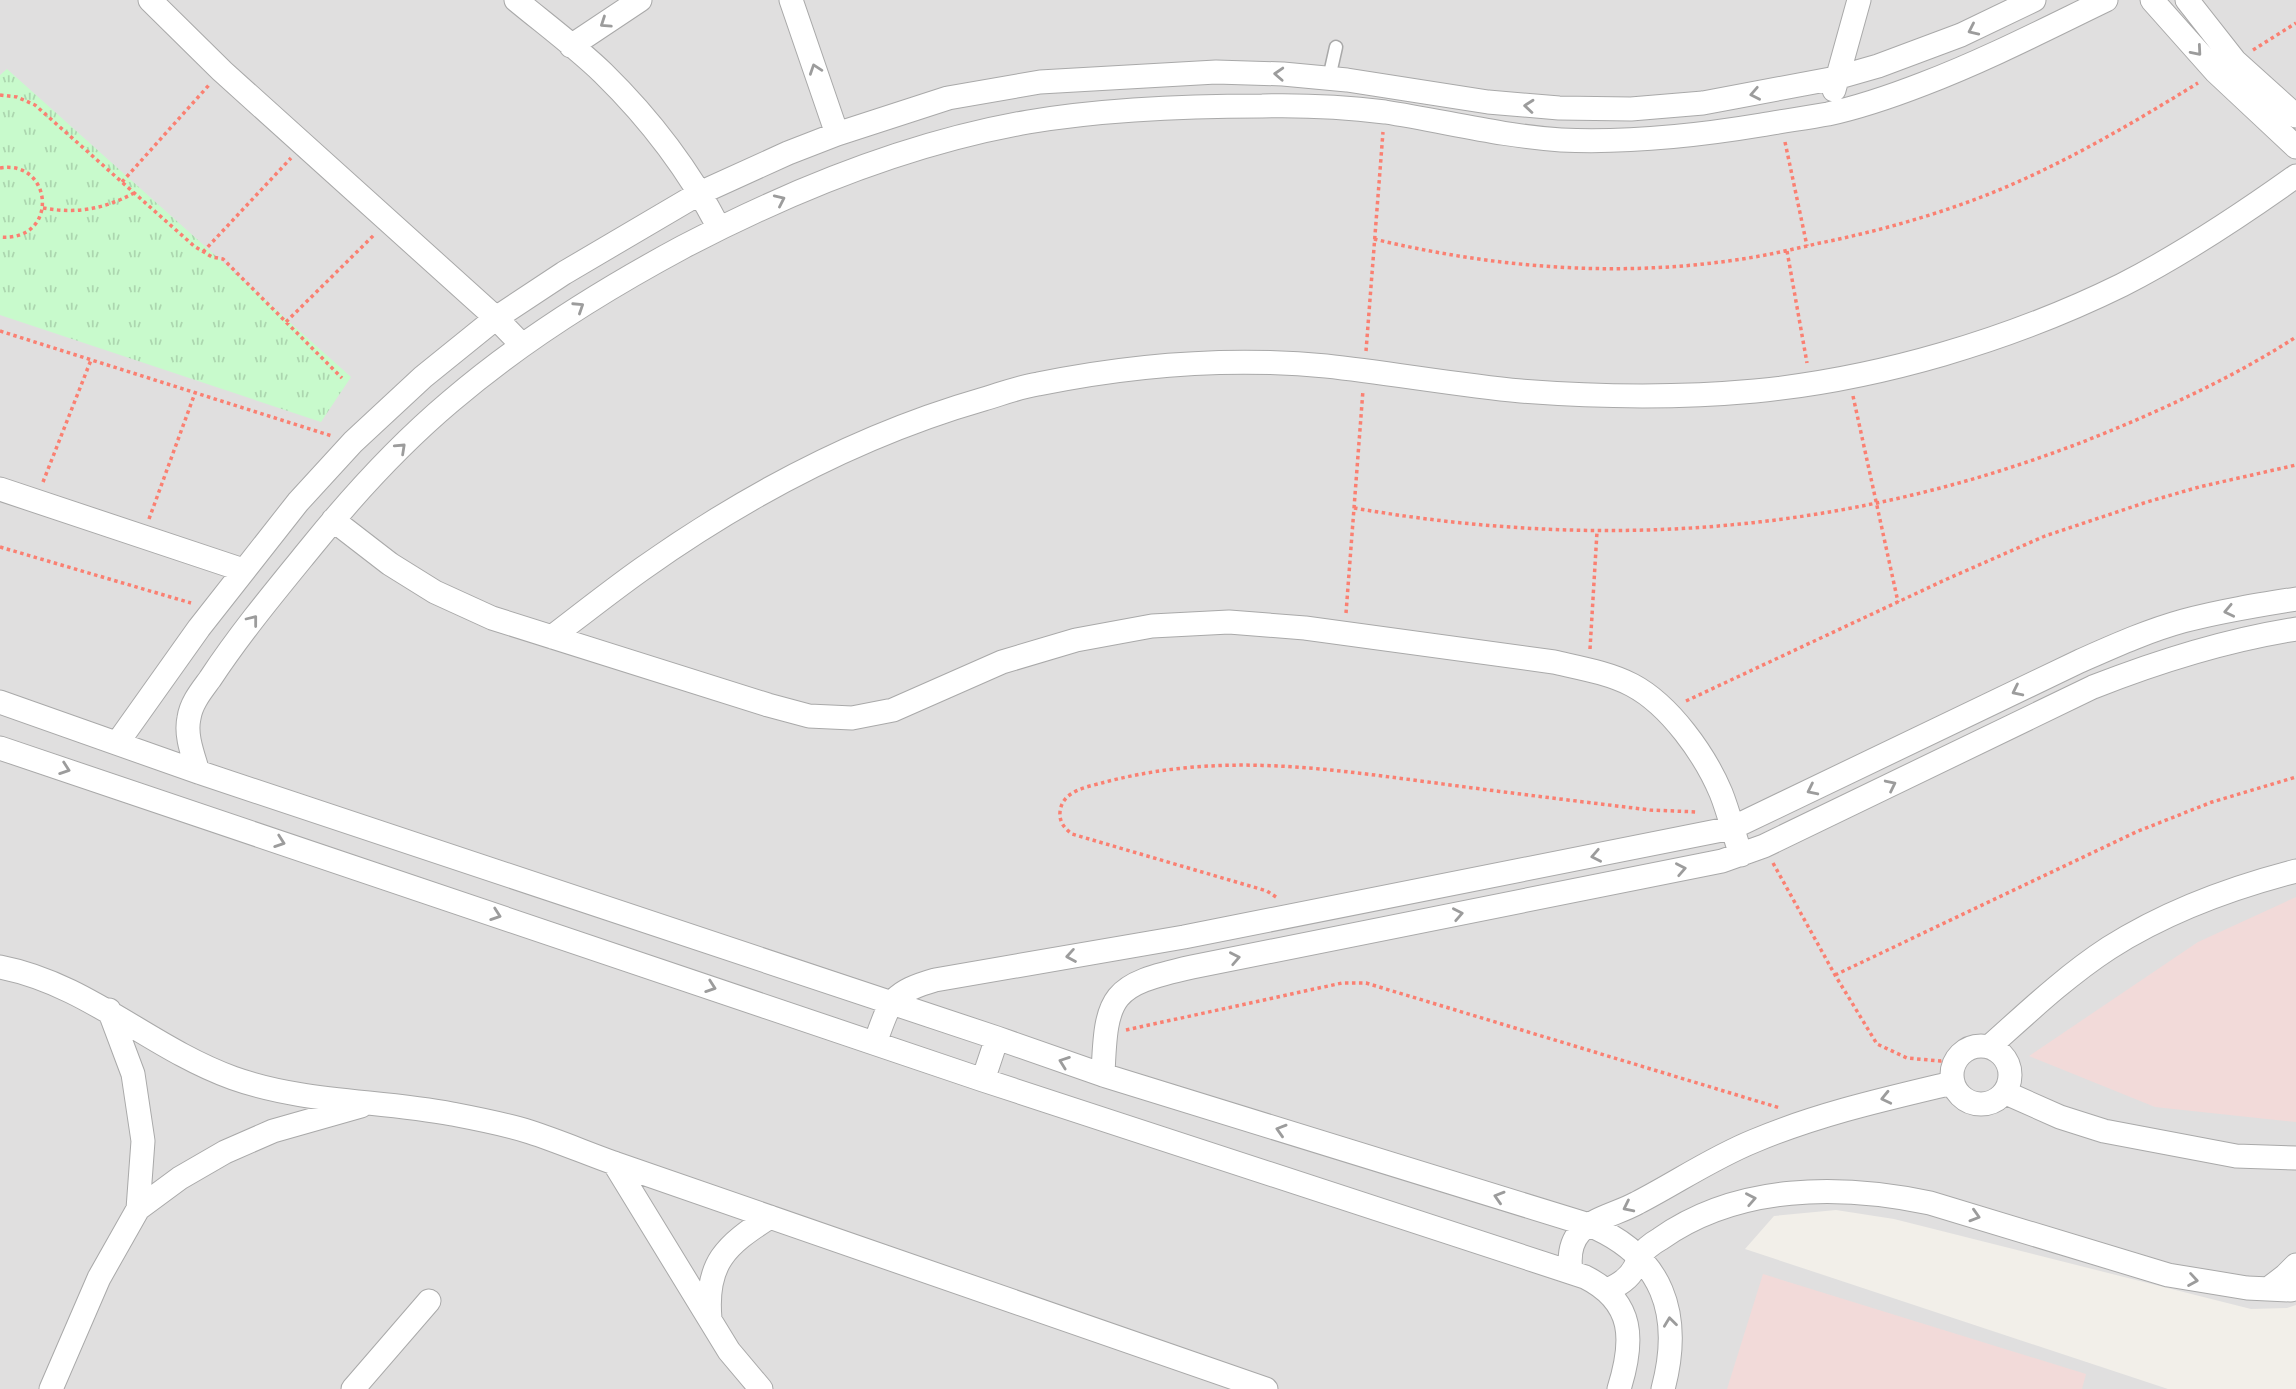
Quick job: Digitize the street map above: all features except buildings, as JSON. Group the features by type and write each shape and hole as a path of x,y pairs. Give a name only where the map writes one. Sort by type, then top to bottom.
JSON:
{"street":[{"path":"150,0 222,71 496,318 522,345"},
{"path":"516,0 601,71 646,119 679,160 719,228"},
{"path":"571,46 639,0"},
{"path":"791,0 837,134"},
{"path":"1829,114 1836,78 1859,0"},
{"path":"118,742 199,628 298,502 353,442 423,377 496,318 564,273 700,193 837,134 948,99 1040,82 1216,72 1329,78 1417,89 1488,102 1559,108 1631,109 1703,103 1836,78 1878,66 1930,48 2034,0"},
{"path":"198,772 191,748 189,718 194,703 231,648 333,520 389,458 450,402 522,345 584,303 719,228 802,189 872,162 974,134 1026,122 1105,111 1262,106 1343,108 1486,132 1561,139 1631,139 1706,134 1829,114 1887,97 1965,68 2106,0"},
{"path":"2152,0 2225,66 2296,147"},
{"path":"2187,0 2225,66 2296,116"},
{"path":"552,637 642,569 741,506 833,457 937,412 1035,384 1135,368 1229,362 1322,366 1521,391 1650,396 1754,391 1811,383 1955,350 2033,324 2121,285 2205,238 2296,176"},
{"path":"0,489 243,570"},
{"path":"333,520 390,564 435,592 492,618 809,716 852,718 893,710 1002,662 1063,643 1152,626 1229,622 1305,628 1554,662 1589,670 1633,686 1666,710 1692,743 1722,794 1741,855"},
{"path":"875,1043 890,1002 903,992 935,980 1184,937 1729,821 2130,639 2234,609 2296,599"},
{"path":"199,628 231,648"},
{"path":"1102,1075 1104,1034 1112,1006 1132,985 1145,979 1192,967 1722,861 1764,846 2094,687 2191,652 2296,629"},
{"path":"0,702 198,772 1102,1075 1588,1225 1624,1243 1639,1257 1657,1282 1668,1310 1672,1340 1662,1389"},
{"path":"0,748 983,1080 1571,1272 1607,1290 1626,1320 1629,1342 1627,1365 1619,1389"},
{"path":"1989,1046 2059,985 2098,956 2160,919 2216,894 2296,871"},
{"path":"1184,937 1184,956 1192,967"},
{"path":"1138,945 1147,957 1145,979"},
{"path":"0,967 63,986 108,1010 168,1049 234,1078 303,1096 374,1102 452,1114 528,1131 1266,1389"},
{"path":"108,1010 133,1074 143,1141 138,1209"},
{"path":"983,1080 997,1038"},
{"path":"1976,1046 1989,1046 2006,1060 2010,1082 2006,1093 1996,1101 1983,1105 1969,1103 1958,1095 1952,1083 1956,1058 1965,1050 1976,1046"},
{"path":"1571,1272 1569,1259 1572,1245 1578,1234 1588,1225 1634,1205 1701,1166 1753,1141 1812,1118 1952,1083"},
{"path":"2006,1093 2060,1117 2104,1131 2236,1156 2296,1158"},
{"path":"51,1389 99,1278 138,1209 180,1178 225,1152 273,1132 374,1102"},
{"path":"614,1163 729,1351 761,1389"},
{"path":"1607,1290 1628,1278 1639,1257 1657,1240 1686,1222 1722,1207 1746,1199 1778,1195 1852,1191 1930,1203 2168,1276 2268,1289 2296,1288"},
{"path":"710,1319 708,1298 712,1277 720,1258 733,1242 770,1217"},
{"path":"2268,1289 2296,1265"},
{"path":"353,1389 429,1301"}],"lane":[{"path":"1329,78 1336,47"}],"path":[{"path":"1374,239 1465,257 1557,268 1638,268 1695,264 1787,251 1862,234 1969,202 2071,157 2296,23"},
{"path":"122,183 222,71"},
{"path":"0,94 18,97 35,105 203,252 223,259 342,377"},
{"path":"1781,121 1807,246"},
{"path":"203,252 304,143"},
{"path":"0,168 15,168 34,178 43,197 40,219 33,228 23,235 0,237"},
{"path":"43,208 74,212 90,210 120,201 134,193"},
{"path":"286,322 389,221"},
{"path":"1787,251 1811,383"},
{"path":"0,331 353,442"},
{"path":"1354,508 1452,523 1597,532 1740,525 1809,516 1949,486 2088,440 2156,412 2296,337"},
{"path":"36,501 91,360"},
{"path":"1849,376 1899,602"},
{"path":"143,537 195,393"},
{"path":"1666,710 1996,556 2096,518 2199,487 2296,465"},
{"path":"1589,670 1597,532"},
{"path":"0,547 214,609"},
{"path":"1286,916 1281,902 1268,891 1072,834 1060,818 1063,803 1080,789 1138,775 1185,768 1259,764 1334,770 1729,821"},
{"path":"1835,975 2148,826 2212,802 2296,777"},
{"path":"1764,846 1835,975 1877,1044 1907,1058 1940,1061 1956,1058"},
{"path":"1104,1034 1342,983 1366,983 1812,1118"}],"shaded area":[{"path":"0,0 2296,0 2296,1305 2287,1308 2251,1309 1894,1219 1836,1210 1774,1216 1745,1249 2168,1389 0,1389"},
{"path":"2296,897 2296,1122 2155,1107 2029,1056 2198,942"},
{"path":"1763,1274 2086,1374 2082,1389 1727,1389"}],"green space":[{"path":"7,69 351,377 321,422 0,315 0,75"}]}
